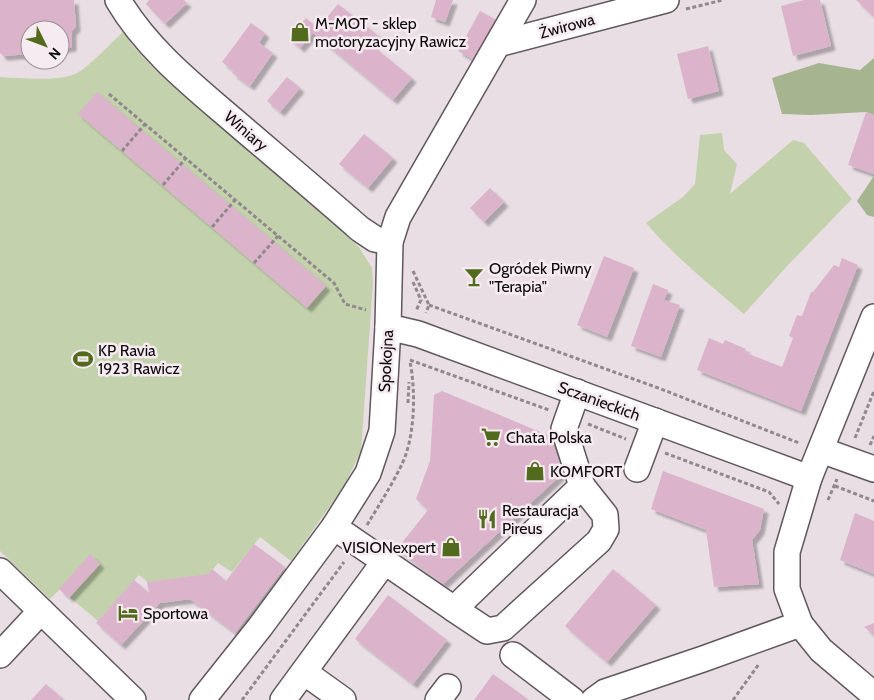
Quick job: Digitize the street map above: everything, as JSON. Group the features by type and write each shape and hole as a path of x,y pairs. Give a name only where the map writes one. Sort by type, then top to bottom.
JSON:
{"street":[{"name":"Winiary","path":"118,0 125,12 158,53 187,80 360,229 375,239 390,242"},
{"name":"Spokojna","path":"202,700 260,627 334,527 368,473 382,432 390,242 398,217 524,0"},
{"name":"Żwirowa","path":"498,44 673,6"},
{"name":"Sczanieckich","path":"388,318 418,334 809,478"},
{"path":"874,318 809,478 787,552 787,589 800,624 821,650 874,695"},
{"path":"334,527 487,631 503,628 599,541 606,530 605,515 582,486 564,429 577,392"},
{"path":"637,470 655,421"},
{"path":"821,450 874,469"},
{"path":"454,609 582,486"},
{"path":"283,700 385,560"},
{"path":"0,571 133,700"},
{"path":"0,655 41,611"},
{"path":"594,700 605,692 800,624"},
{"path":"512,655 572,700"},
{"path":"304,672 343,700"}],"path":[{"path":"673,6 723,0"},
{"path":"110,94 334,283 345,304 388,318"},
{"path":"122,151 146,124"},
{"path":"163,185 186,158"},
{"path":"212,227 235,200"},
{"path":"254,263 278,236"},
{"path":"411,266 429,305 661,389 788,440 821,450"},
{"path":"418,334 429,305"},
{"path":"410,360 769,492 783,509 799,514"},
{"path":"846,458 874,391"},
{"path":"826,503 835,486 874,501"},
{"path":"733,700 766,653 772,634"}],"green space":[{"path":"123,32 154,69 359,247 372,268 373,283 361,451 344,486 291,561 260,537 232,572 218,563 209,575 149,583 139,575 98,621 60,589 50,599 0,551 0,77 40,79 70,76 88,65"},
{"path":"874,58 874,115 866,112 811,115 782,114 772,78 819,63 860,70"},
{"path":"722,133 724,150 737,164 730,194 793,140 804,143 852,199 744,314 681,259 646,223 683,197 695,184 700,135"},
{"path":"874,176 874,217 867,215 857,201"}],"building":[{"path":"0,0 74,0 76,27 72,31 72,47 70,47 70,20 20,20 20,55 3,56 0,53"},
{"path":"149,0 184,0 187,3 165,24 146,4"},
{"path":"436,0 453,0 445,22 431,17"},
{"path":"804,0 820,0 831,46 793,56 781,6"},
{"path":"856,0 874,0 874,17"},
{"path":"338,4 380,37 373,46 412,78 393,100 313,33 300,48 289,38 306,18 318,28"},
{"path":"480,11 497,20 476,61 458,51"},
{"path":"251,23 265,33 259,43 273,53 250,86 232,73 234,71 222,62"},
{"path":"708,46 719,91 688,99 677,54"},
{"path":"287,77 300,88 280,112 267,101"},
{"path":"97,92 326,286 307,308 78,114"},
{"path":"866,112 874,115 874,174 848,165"},
{"path":"364,134 393,158 368,188 339,164"},
{"path":"490,188 504,202 484,222 470,208"},
{"path":"604,256 634,268 607,337 577,325"},
{"path":"842,258 858,265 801,411 697,370 709,338 723,344 725,340 746,349 744,352 782,367 793,338 789,336 797,315 802,316 811,292 813,292 834,265 839,267"},
{"path":"653,284 668,290 664,300 680,305 661,357 631,346"},
{"path":"442,391 550,436 563,473 443,584 397,549 428,510 416,499 430,461 434,395"},
{"path":"663,471 764,509 760,530 752,540 759,584 714,587 706,530 651,509"},
{"path":"855,513 874,521 874,574 840,560"},
{"path":"254,544 285,567 235,633 190,599 160,603 121,645 96,623 134,580 149,593 147,582 208,574 212,569 226,581"},
{"path":"90,554 100,564 69,598 59,589"},
{"path":"613,569 656,605 607,662 565,626"},
{"path":"388,595 447,640 413,684 355,639"},
{"path":"874,623 874,635 864,627"},
{"path":"493,674 529,700 474,700"},
{"path":"46,684 64,700 31,700"}],"place":[{"name":"M-MOT - sklep motoryzacyjny Rawicz","path":"300,32"},
{"name":"Ogródek Piwny \"Terapia\"","path":"474,277"},
{"name":"KP Ravia 1923 Rawicz","path":"83,359"},
{"name":"Chata Polska","path":"491,437"},
{"name":"KOMFORT","path":"535,471"},
{"name":"Restauracja Pireus","path":"487,519"},
{"name":"VISIONexpert","path":"451,547"},
{"name":"Sportowa","path":"128,613"}]}
